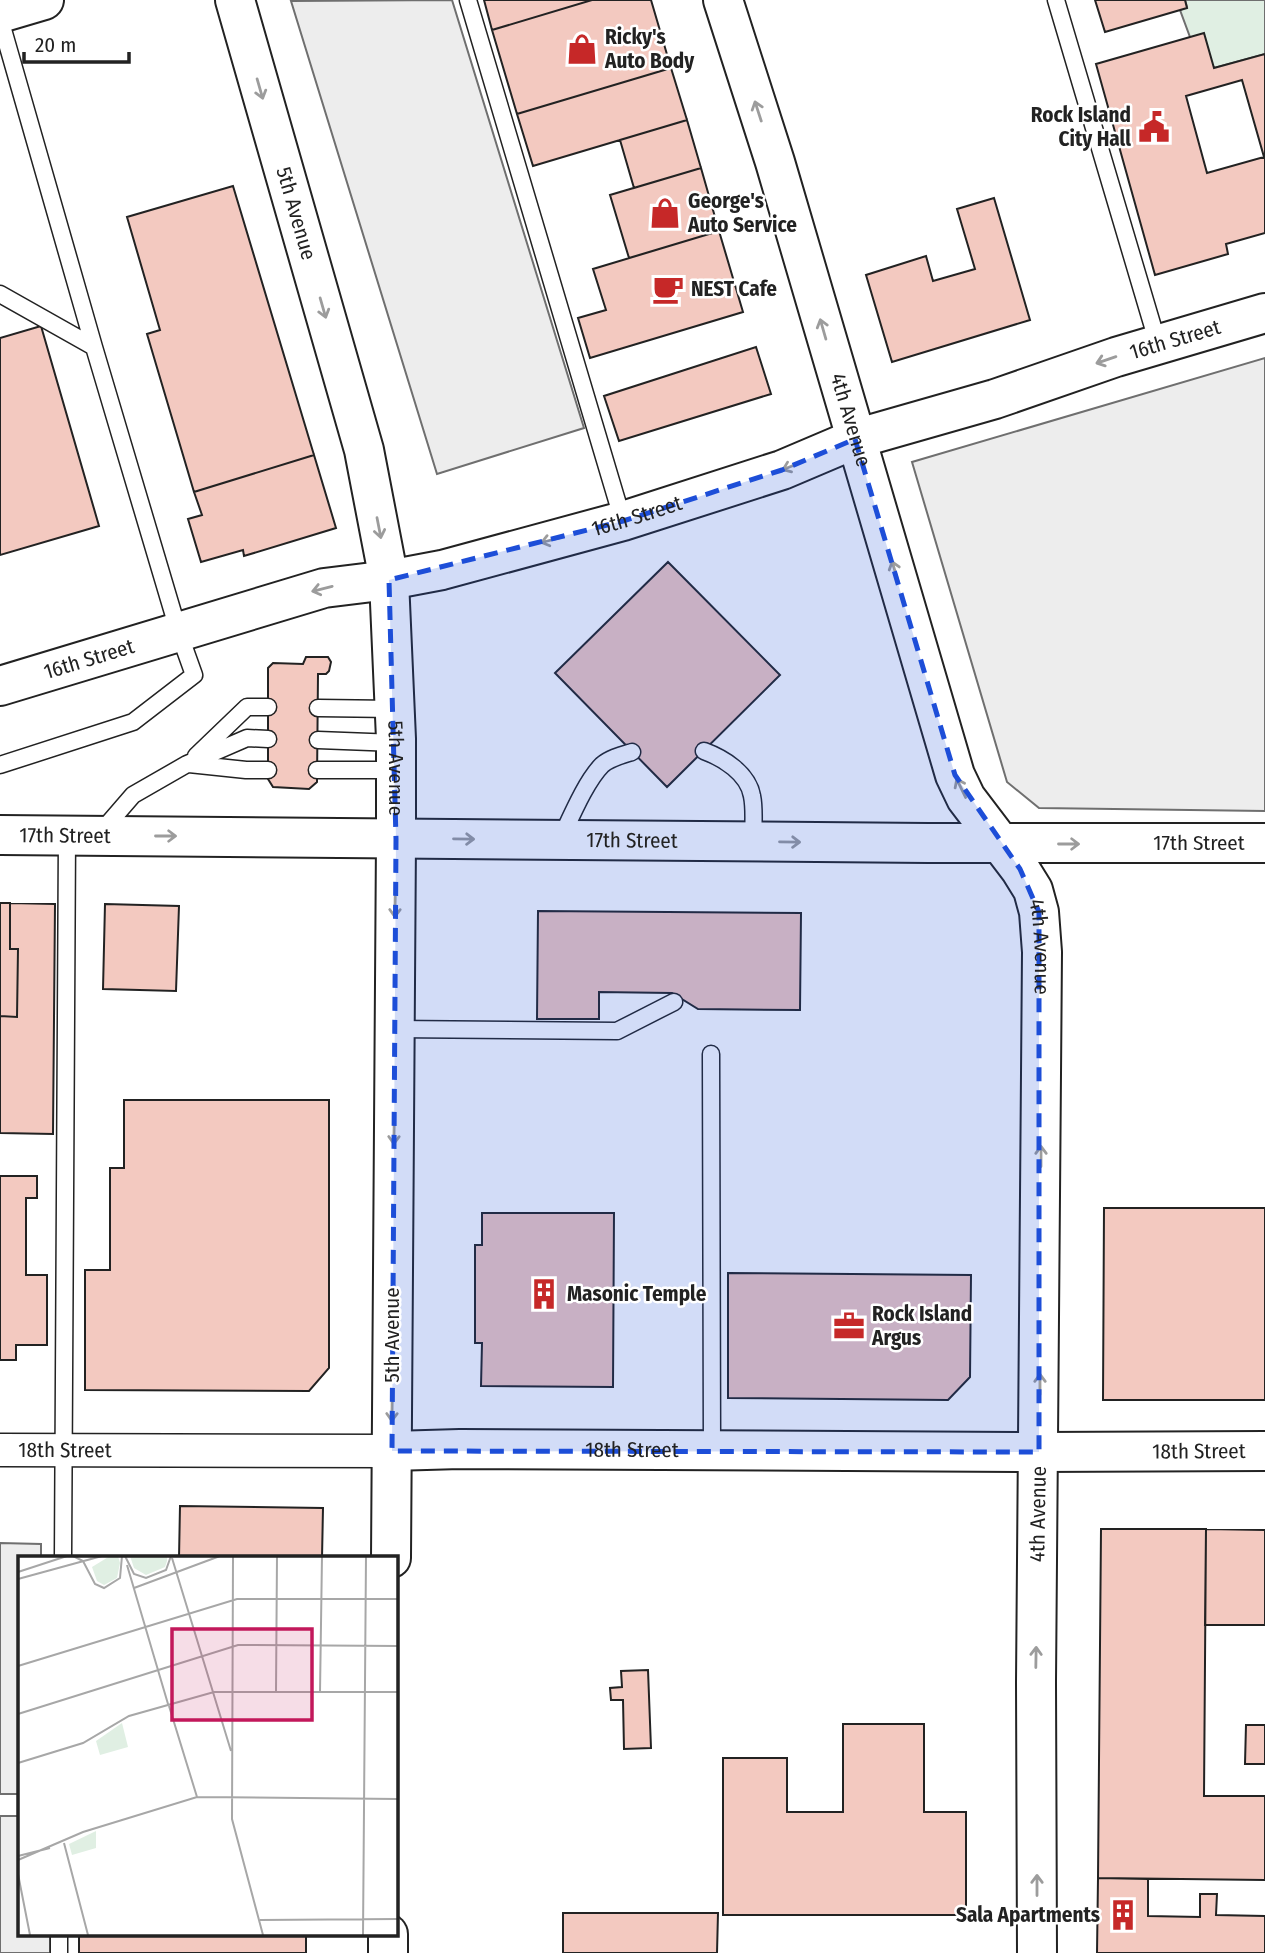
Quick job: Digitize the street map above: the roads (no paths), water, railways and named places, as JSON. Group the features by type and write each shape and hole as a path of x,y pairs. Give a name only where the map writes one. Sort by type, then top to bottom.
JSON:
{"main road":[{"path":"0,13 44,0"},
{"name":"5th Avenue","path":"235,0 364,450 389,580 396,839 390,1556"},
{"name":"4th Avenue","path":"723,0 775,162 955,775 966,799 1033,890 1039,912 1042,952 1036,1682 1037,1953"},
{"name":"16th Street","path":"0,686 324,588 442,570 623,521 782,470 855,439 995,399 1157,344 1265,313"},
{"name":"17th Street","path":"0,835 1265,844"},
{"name":"18th Street","path":"391,1451 1265,1451"}],"street":[{"name":"18th Street","path":"0,1450 391,1451"}],"lane":[{"path":"468,0 623,521"},
{"path":"1056,0 1157,344"},
{"path":"0,19 94,347 194,676 133,722 0,765"},
{"path":"0,294 94,347"},
{"path":"187,764 247,707 268,707"},
{"path":"318,708 395,741"},
{"path":"63,1556 82,835 134,794 187,764 247,738 268,739"},
{"path":"318,740 395,741"},
{"path":"317,770 395,741"},
{"path":"704,751 718,756 739,771 751,792 753,842"},
{"path":"560,840 583,793 602,765 617,756 632,752"},
{"path":"187,764 268,770"},
{"path":"394,1029 617,1031 674,1002"},
{"path":"711,1054 712,1449"}],"place":[{"name":"Ricky's Auto Body","path":"582,49"},
{"name":"Rock Island City Hall","path":"1154,127"},
{"name":"George's Auto Service","path":"665,213"},
{"name":"NEST Cafe","path":"668,289"},
{"name":"Masonic Temple","path":"544,1294"},
{"name":"Rock Island Argus","path":"849,1326"},
{"name":"Sala Apartments","path":"1123,1915"}]}
